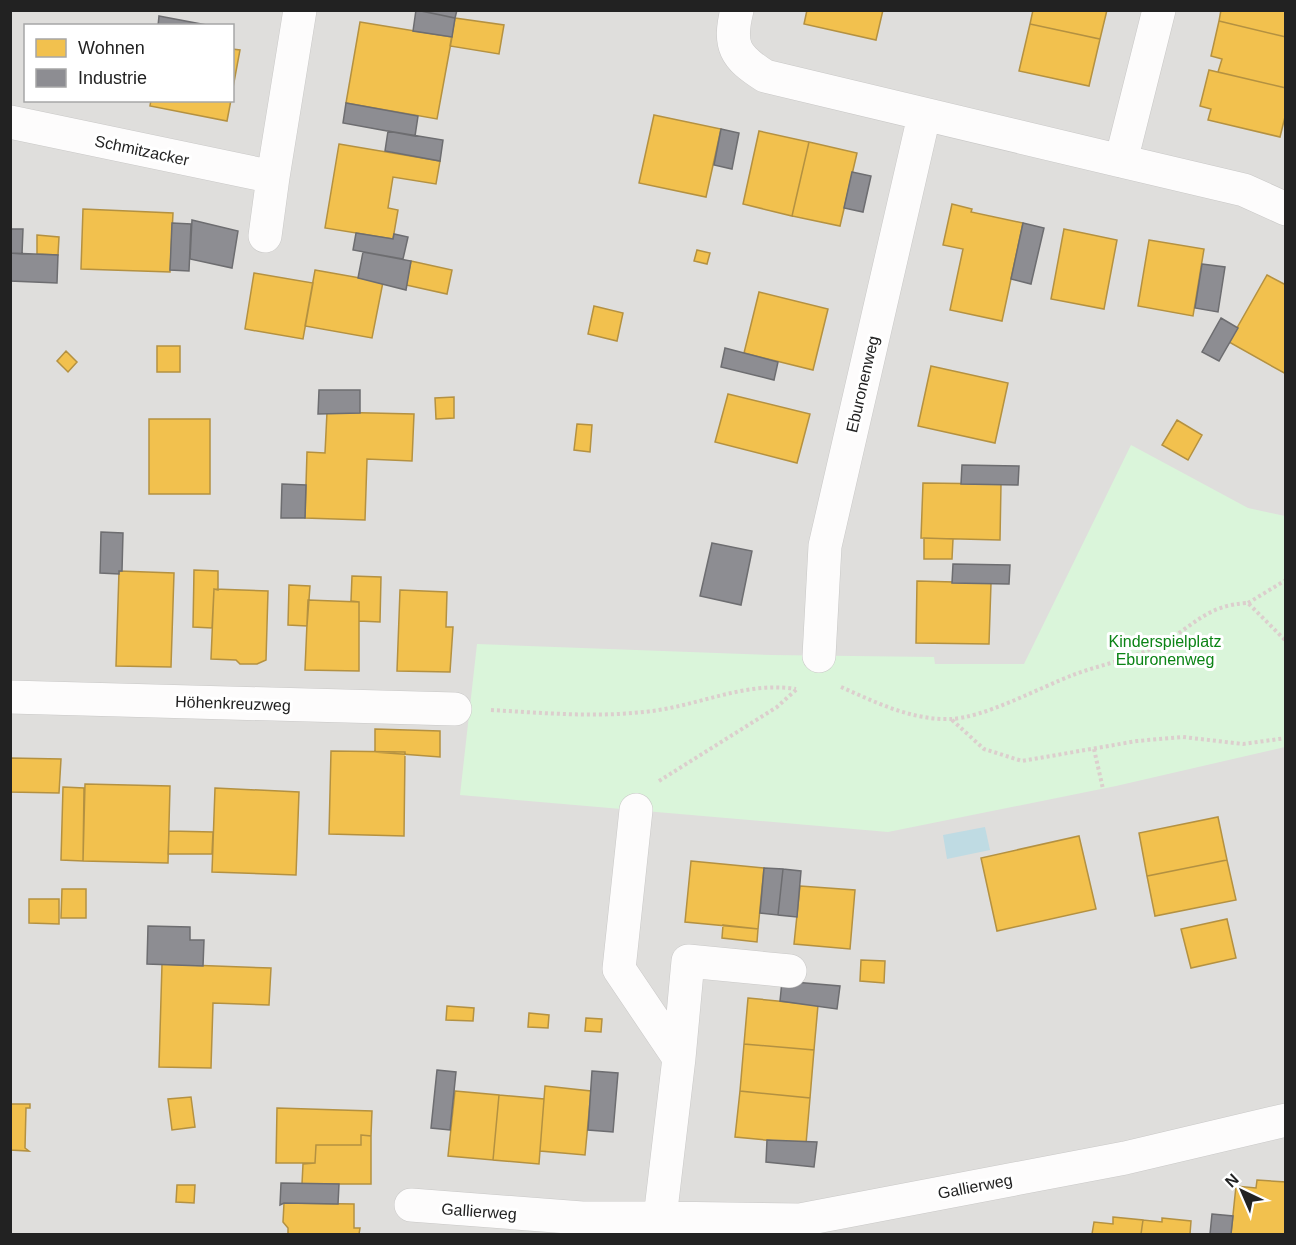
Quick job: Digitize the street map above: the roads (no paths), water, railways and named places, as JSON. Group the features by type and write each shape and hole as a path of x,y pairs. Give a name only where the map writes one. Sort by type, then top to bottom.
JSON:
{"street":[{"path":"265,236 300,10"},
{"path":"737,10 733,44 743,62 765,76 924,116 1244,190 1286,209"},
{"path":"1121,161 1159,10"},
{"name":"Eburonenweg","path":"811,669 825,546 924,116"},
{"name":"Schmitzacker","path":"10,122 273,177"},
{"name":"Höhenkreuzweg","path":"10,697 455,709"},
{"path":"636,810 619,969 679,1058"},
{"path":"660,1218 688,961 790,971"},
{"name":"Gallierweg","path":"411,1206 581,1226 660,1218 800,1220 1125,1158 1286,1120"}],"water":[{"path":"985,827 990,850 947,859 943,835"}],"park label":[{"name":"Kinderspielplatz Eburonenweg","path":"1165,650"}]}
